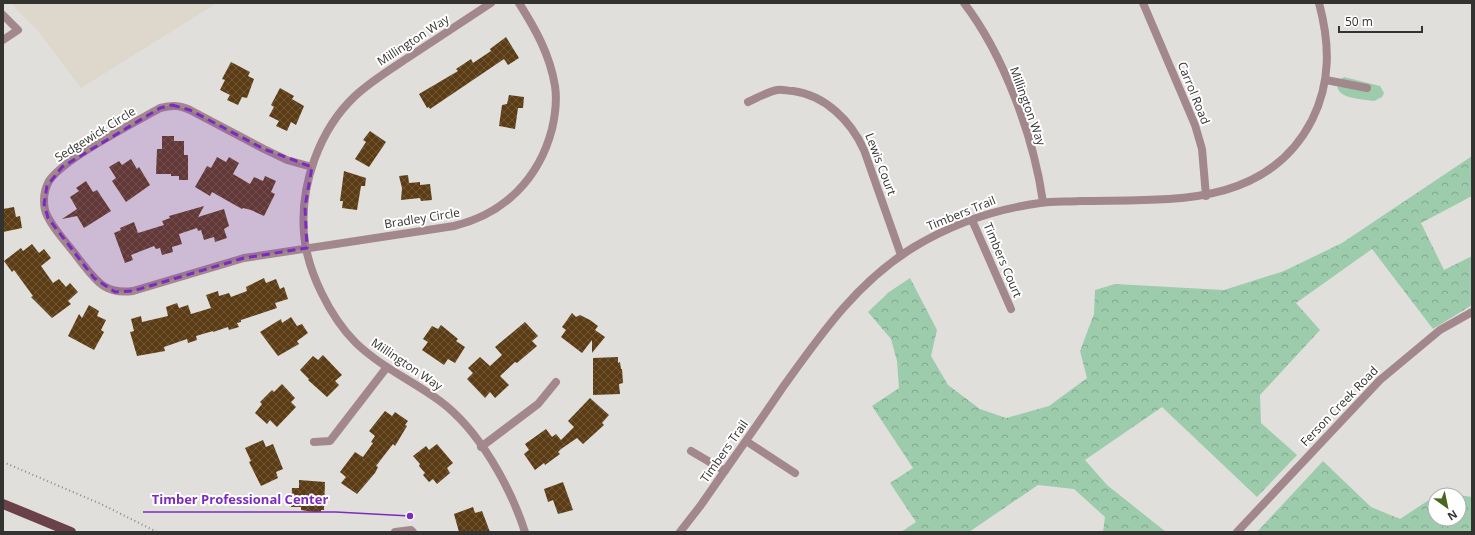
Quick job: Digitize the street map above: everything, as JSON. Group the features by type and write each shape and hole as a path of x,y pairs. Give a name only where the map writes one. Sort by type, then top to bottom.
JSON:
{"main road":[{"path":"3,504 71,532"}],"street":[{"name":"Millington Way","path":"491,3 385,72 355,96 330,126 312,167 305,207 304,235 312,268 330,309 355,342 387,367 441,402 455,415 482,447 502,476 512,496 525,532"},
{"name":"Bradley Circle","path":"308,248 454,226 474,221 496,210 518,191 537,168 548,144 554,118 556,88 549,59 538,33 519,3"},
{"name":"Millington Way","path":"964,3 987,38 1011,90 1039,173 1043,202"},
{"name":"Carrol Road","path":"1143,3 1195,125 1202,149 1206,196"},
{"name":"Timbers Trail","path":"680,532 725,471 826,327 862,286 902,255 941,233 994,212 1043,202 1206,196 1236,188 1257,178 1284,158 1301,139 1309,126 1320,103 1326,80 1328,42 1319,3"},
{"path":"3,15 18,30 3,40"},
{"path":"1326,80 1367,88"},
{"name":"Lewis Court","path":"748,102 778,90 802,92 823,102 840,114 856,133 864,150 902,255"},
{"name":"Sedgewick Circle","path":"308,248 244,258 133,291 115,292 101,285 69,246 48,218 44,198 50,181 71,161 160,108 172,105 180,105 287,160 312,167"},
{"name":"Timbers Court","path":"972,220 1011,309"},
{"name":"Ferson Creek Road","path":"1237,532 1380,380 1440,330 1472,312"},
{"path":"314,442 330,440 387,367"},
{"path":"482,447 538,404 556,382"},
{"path":"746,441 795,473"},
{"path":"691,451 725,471"},
{"path":"395,532 411,530 413,532"}],"path":[{"path":"3,462 101,504 157,532"}],"highlighted area":[{"path":"172,105 190,110 264,149 312,167 305,207 307,248 244,258 133,291 115,292 94,278 48,218 44,204 47,186 62,167 160,108"}],"shaded area":[{"path":"11,3 217,3 81,88 39,32"}],"green space":[{"path":"1344,77 1380,86 1384,93 1382,97 1374,101 1356,99 1344,95 1337,87 1338,81"},
{"path":"1472,156 1472,196 1421,223 1444,270 1472,256 1472,305 1433,329 1372,249 1296,303 1320,330 1260,395 1261,423 1297,455 1257,497 1162,407 1085,460 1107,485 1166,532 1103,532 1105,517 1074,489 1038,485 969,532 901,532 916,522 890,483 913,468 872,406 899,388 897,361 891,339 868,312 889,292 910,278 937,330 931,356 948,385 980,409 1006,418 1049,406 1087,378 1080,351 1094,314 1095,290 1115,284 1224,290 1284,271 1342,243"},
{"path":"1323,461 1371,507 1400,519 1427,501 1427,527 1467,527 1467,496 1472,497 1472,532 1257,532"}],"building":[{"path":"506,37 519,58 508,65 504,59 430,109 429,107 427,108 419,94 458,71 456,69 471,59 473,63 491,51 490,49"},
{"path":"231,62 250,72 248,76 254,79 247,98 242,97 238,105 227,100 230,95 220,90 225,80 222,79"},
{"path":"280,88 294,96 292,99 304,106 296,125 291,122 287,131 276,126 279,121 269,116 274,107 271,105"},
{"path":"509,95 524,97 523,108 518,108 515,129 499,126 502,105 507,104"},
{"path":"370,131 386,142 369,167 355,159 366,142 363,140"},
{"path":"162,136 174,136 174,141 184,141 184,155 188,155 188,180 179,180 179,176 171,176 171,174 156,174 157,149 162,149"},
{"path":"217,157 226,162 229,157 239,163 233,174 250,184 254,177 263,181 265,176 276,181 271,192 275,194 264,216 251,210 242,209 212,192 210,196 195,187 207,166 211,168"},
{"path":"131,159 137,169 139,167 150,185 126,202 112,181 116,178 109,167 119,161 122,165"},
{"path":"344,171 366,178 365,186 361,186 357,210 342,208 343,201 340,201"},
{"path":"408,175 409,183 420,182 420,185 430,184 432,200 421,201 420,198 401,200 402,188 399,176"},
{"path":"86,181 93,192 97,190 111,211 84,228 77,216 62,219 77,209 70,197 79,191 76,188"},
{"path":"204,206 198,217 224,209 229,226 224,229 227,238 215,242 214,237 204,240 201,230 198,231 197,228 179,234 182,244 172,247 173,252 162,255 160,248 156,249 154,246 131,255 133,260 125,263 114,233 121,230 120,228 134,222 138,233 164,225 162,221 170,218 169,216"},
{"path":"14,207 16,217 20,216 22,228 3,232 3,209"},
{"path":"32,244 39,253 44,249 51,258 41,266 53,283 59,279 66,287 70,283 78,292 68,301 71,304 52,318 31,297 33,296 14,270 12,272 4,261 21,248 23,251"},
{"path":"264,278 266,283 276,279 280,289 284,287 288,299 275,303 277,308 241,320 241,322 237,323 239,327 229,330 228,327 213,331 196,336 197,340 188,343 187,339 164,347 165,351 137,356 130,332 134,331 131,319 141,316 142,322 168,316 166,307 177,303 179,308 188,305 191,314 211,308 206,295 218,291 219,296 229,293 231,297 247,291 246,287"},
{"path":"89,305 99,311 97,316 106,320 101,330 104,332 94,350 68,336 79,314 82,318"},
{"path":"572,313 576,317 580,315 590,320 598,326 595,330 605,337 592,353 592,340 582,353 561,337 566,330 562,327"},
{"path":"291,317 297,326 302,324 308,333 297,341 299,344 278,356 260,332 281,319 282,323"},
{"path":"525,322 538,336 532,341 537,346 517,363 515,362 500,376 509,385 495,398 490,392 485,398 467,379 473,373 468,368 480,357 490,366 502,355 495,347"},
{"path":"441,325 458,339 456,341 465,347 455,363 448,359 444,365 422,350 428,342 423,339 432,326 438,329"},
{"path":"323,355 342,375 335,381 339,385 327,397 308,380 309,379 300,370 313,356 318,360"},
{"path":"618,357 618,363 620,362 622,369 623,383 619,384 620,394 593,395 593,358"},
{"path":"282,384 295,398 291,402 296,407 277,427 270,420 267,424 255,413 262,404 260,402 272,390 274,392"},
{"path":"590,398 609,415 602,423 604,425 583,444 577,438 561,449 558,452 560,454 535,470 524,454 529,450 525,444 546,429 552,437 556,434 561,440 574,427 568,421"},
{"path":"385,411 392,416 395,412 408,421 405,425 407,426 395,446 393,444 376,466 378,467 375,473 357,494 341,483 346,477 340,472 355,452 363,457 373,443 371,442 375,436 369,431"},
{"path":"263,440 266,447 273,444 283,469 276,472 278,478 261,486 249,462 251,461 245,448"},
{"path":"437,444 453,463 447,468 450,473 437,484 433,479 429,482 423,475 425,473 413,456 426,446 429,450"},
{"path":"299,480 325,482 324,510 321,510 321,512 313,512 301,510 301,507 291,507 292,488 299,488"},
{"path":"563,482 573,510 558,514 553,500 548,502 544,489"},
{"path":"473,507 475,513 482,511 490,532 459,532 454,514"}],"place":[{"name":"Timber Professional Center","path":"410,516"}]}
